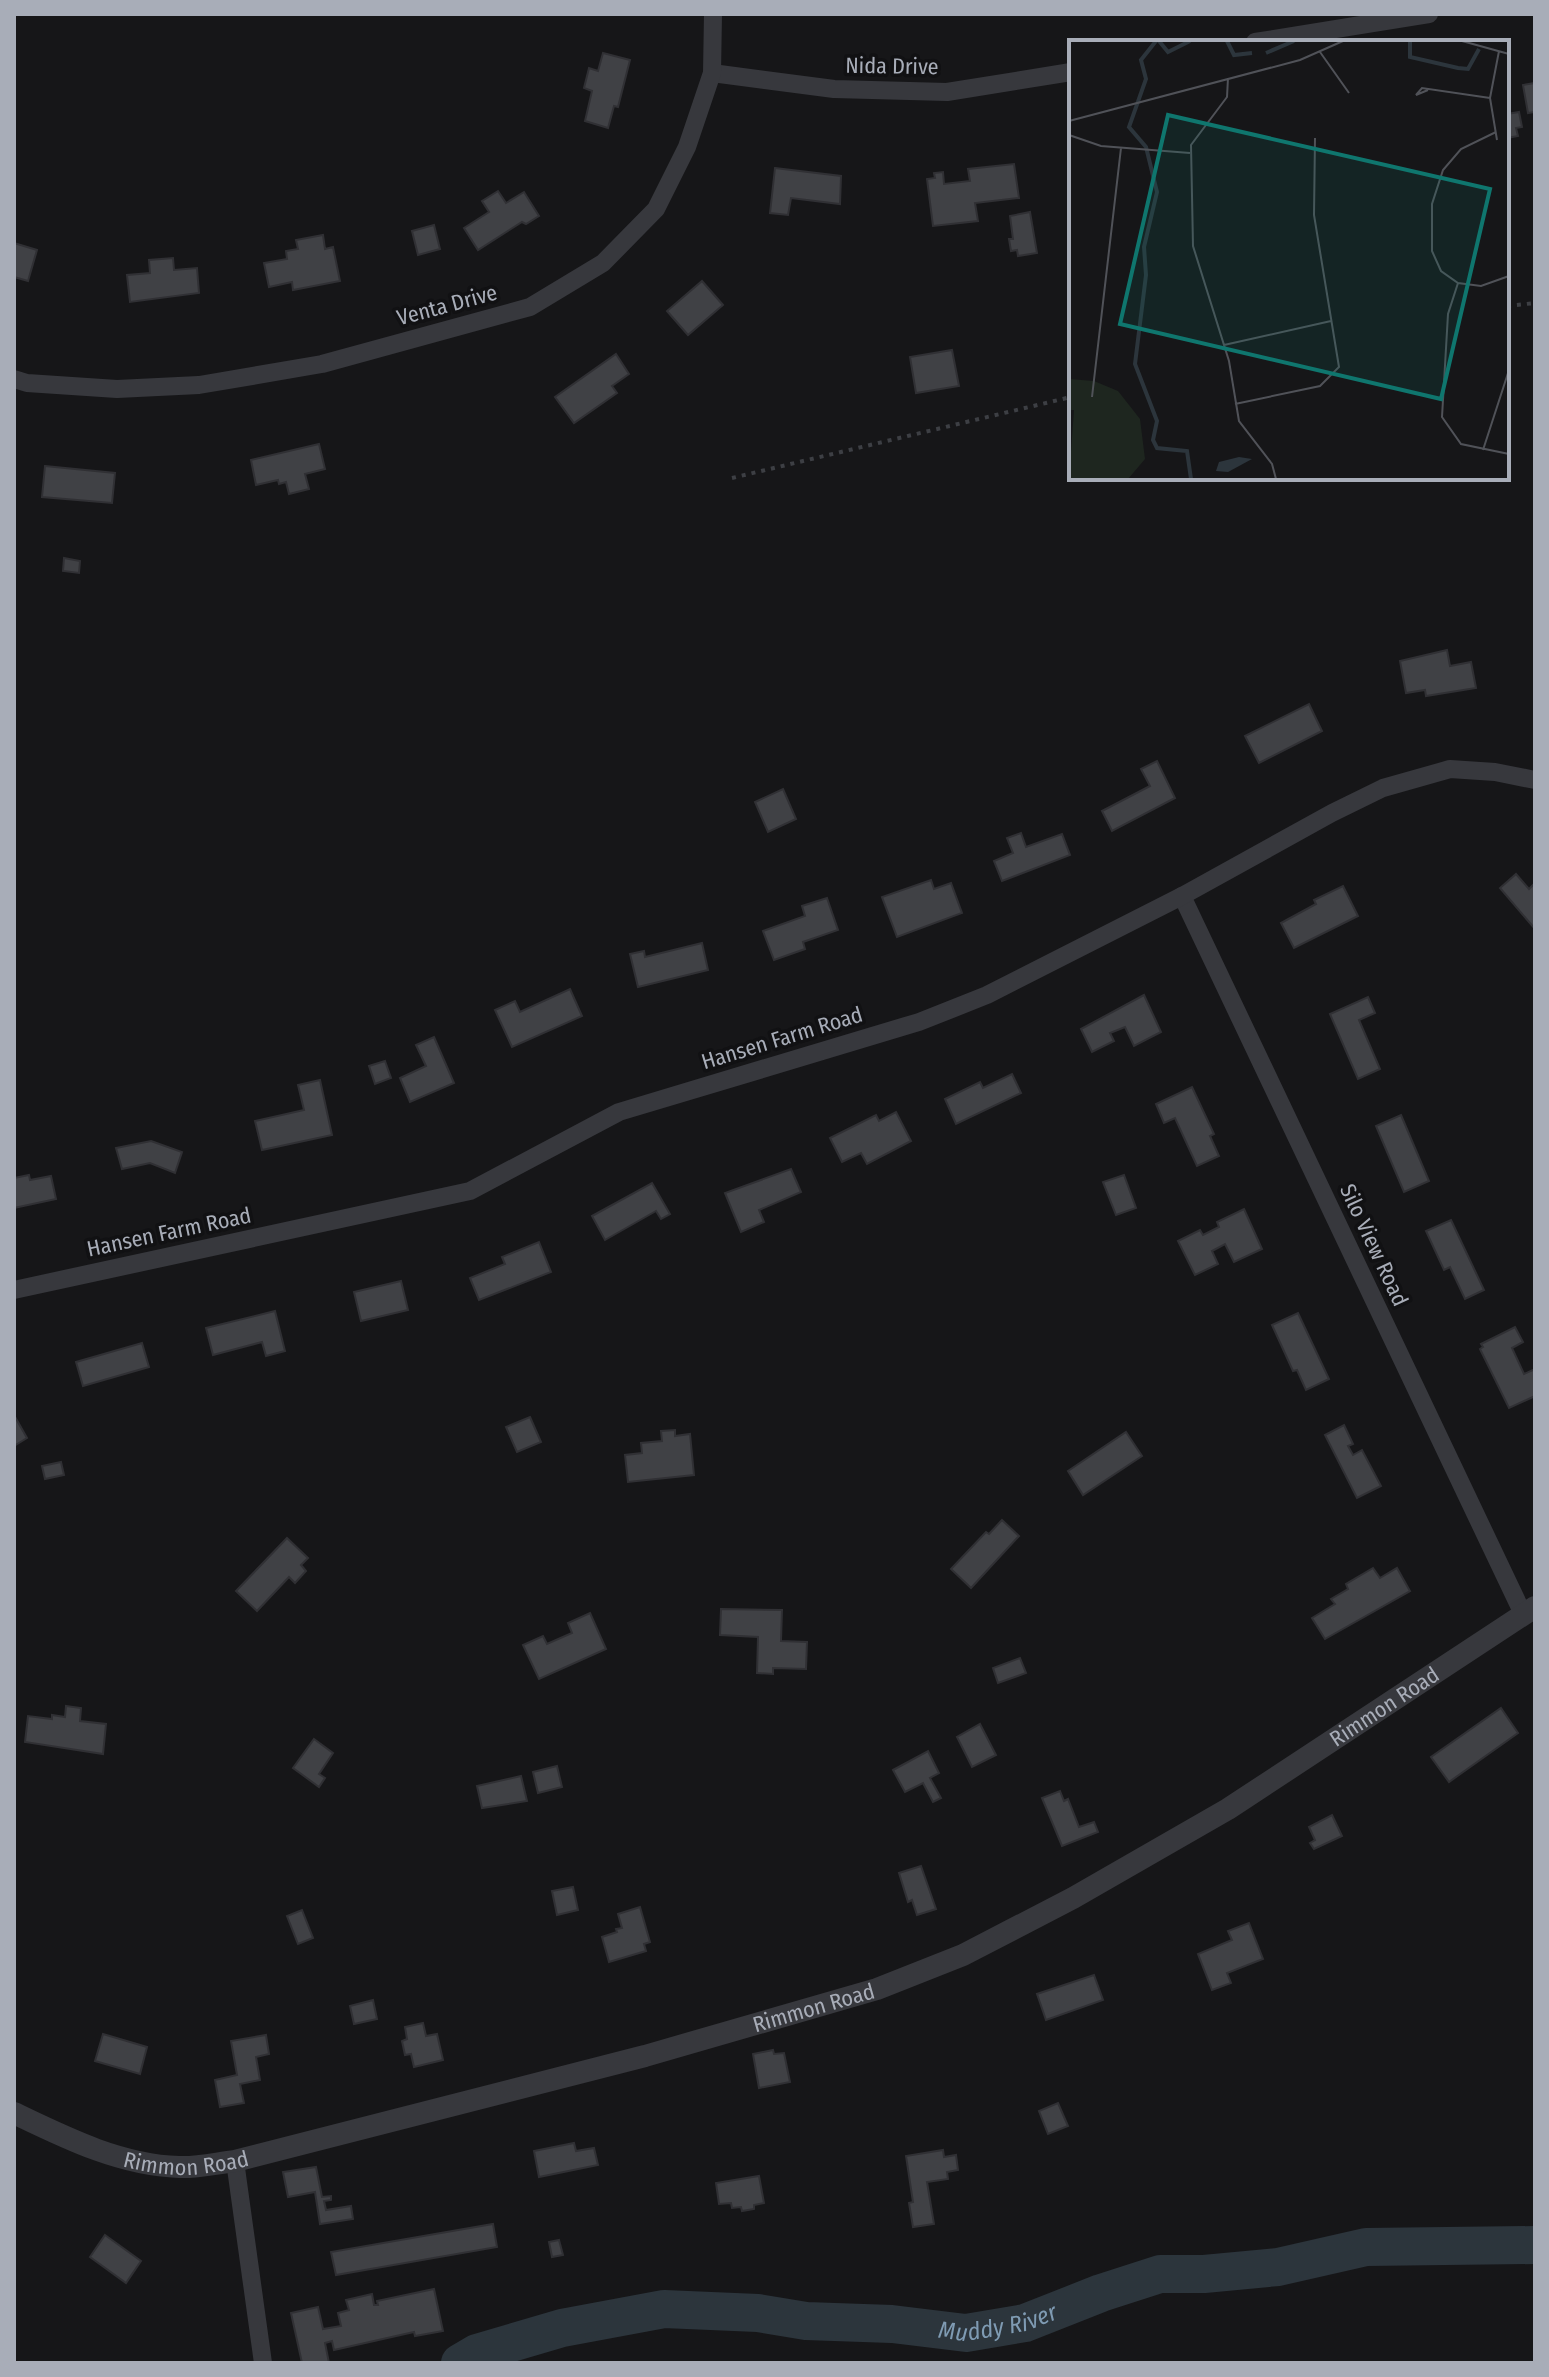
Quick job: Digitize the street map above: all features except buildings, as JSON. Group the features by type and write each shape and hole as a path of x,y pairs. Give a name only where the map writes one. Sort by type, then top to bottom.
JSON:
{"street":[{"name":"Venta Drive","path":"14,379 27,383 117,389 199,385 322,364 530,307 603,263 656,209 687,147 712,73 713,14"},
{"path":"1267,40 1429,14"},
{"name":"Nida Drive","path":"712,73 834,89 947,92 1069,72"},
{"name":"Hansen Farm Road","path":"14,1290 470,1191 619,1112 919,1022 987,995 1182,896 1383,788 1450,769 1495,772 1535,780"},
{"name":"Silo View Road","path":"1182,896 1529,1610"},
{"name":"Rimmon Road","path":"14,2113 84,2146 126,2158 179,2167 235,2161 645,2056 877,1989 963,1955 1073,1898 1228,1809 1529,1610"},
{"path":"235,2161 263,2363"}],"path":[{"path":"1509,306 1535,303"},
{"path":"732,478 1069,397"}],"waterway":[{"name":"Muddy River","path":"460,2363 477,2353 562,2328 664,2309 758,2313 806,2321 892,2324 966,2333 1025,2323 1160,2274 1204,2274 1278,2267 1366,2247 1535,2245"}]}
